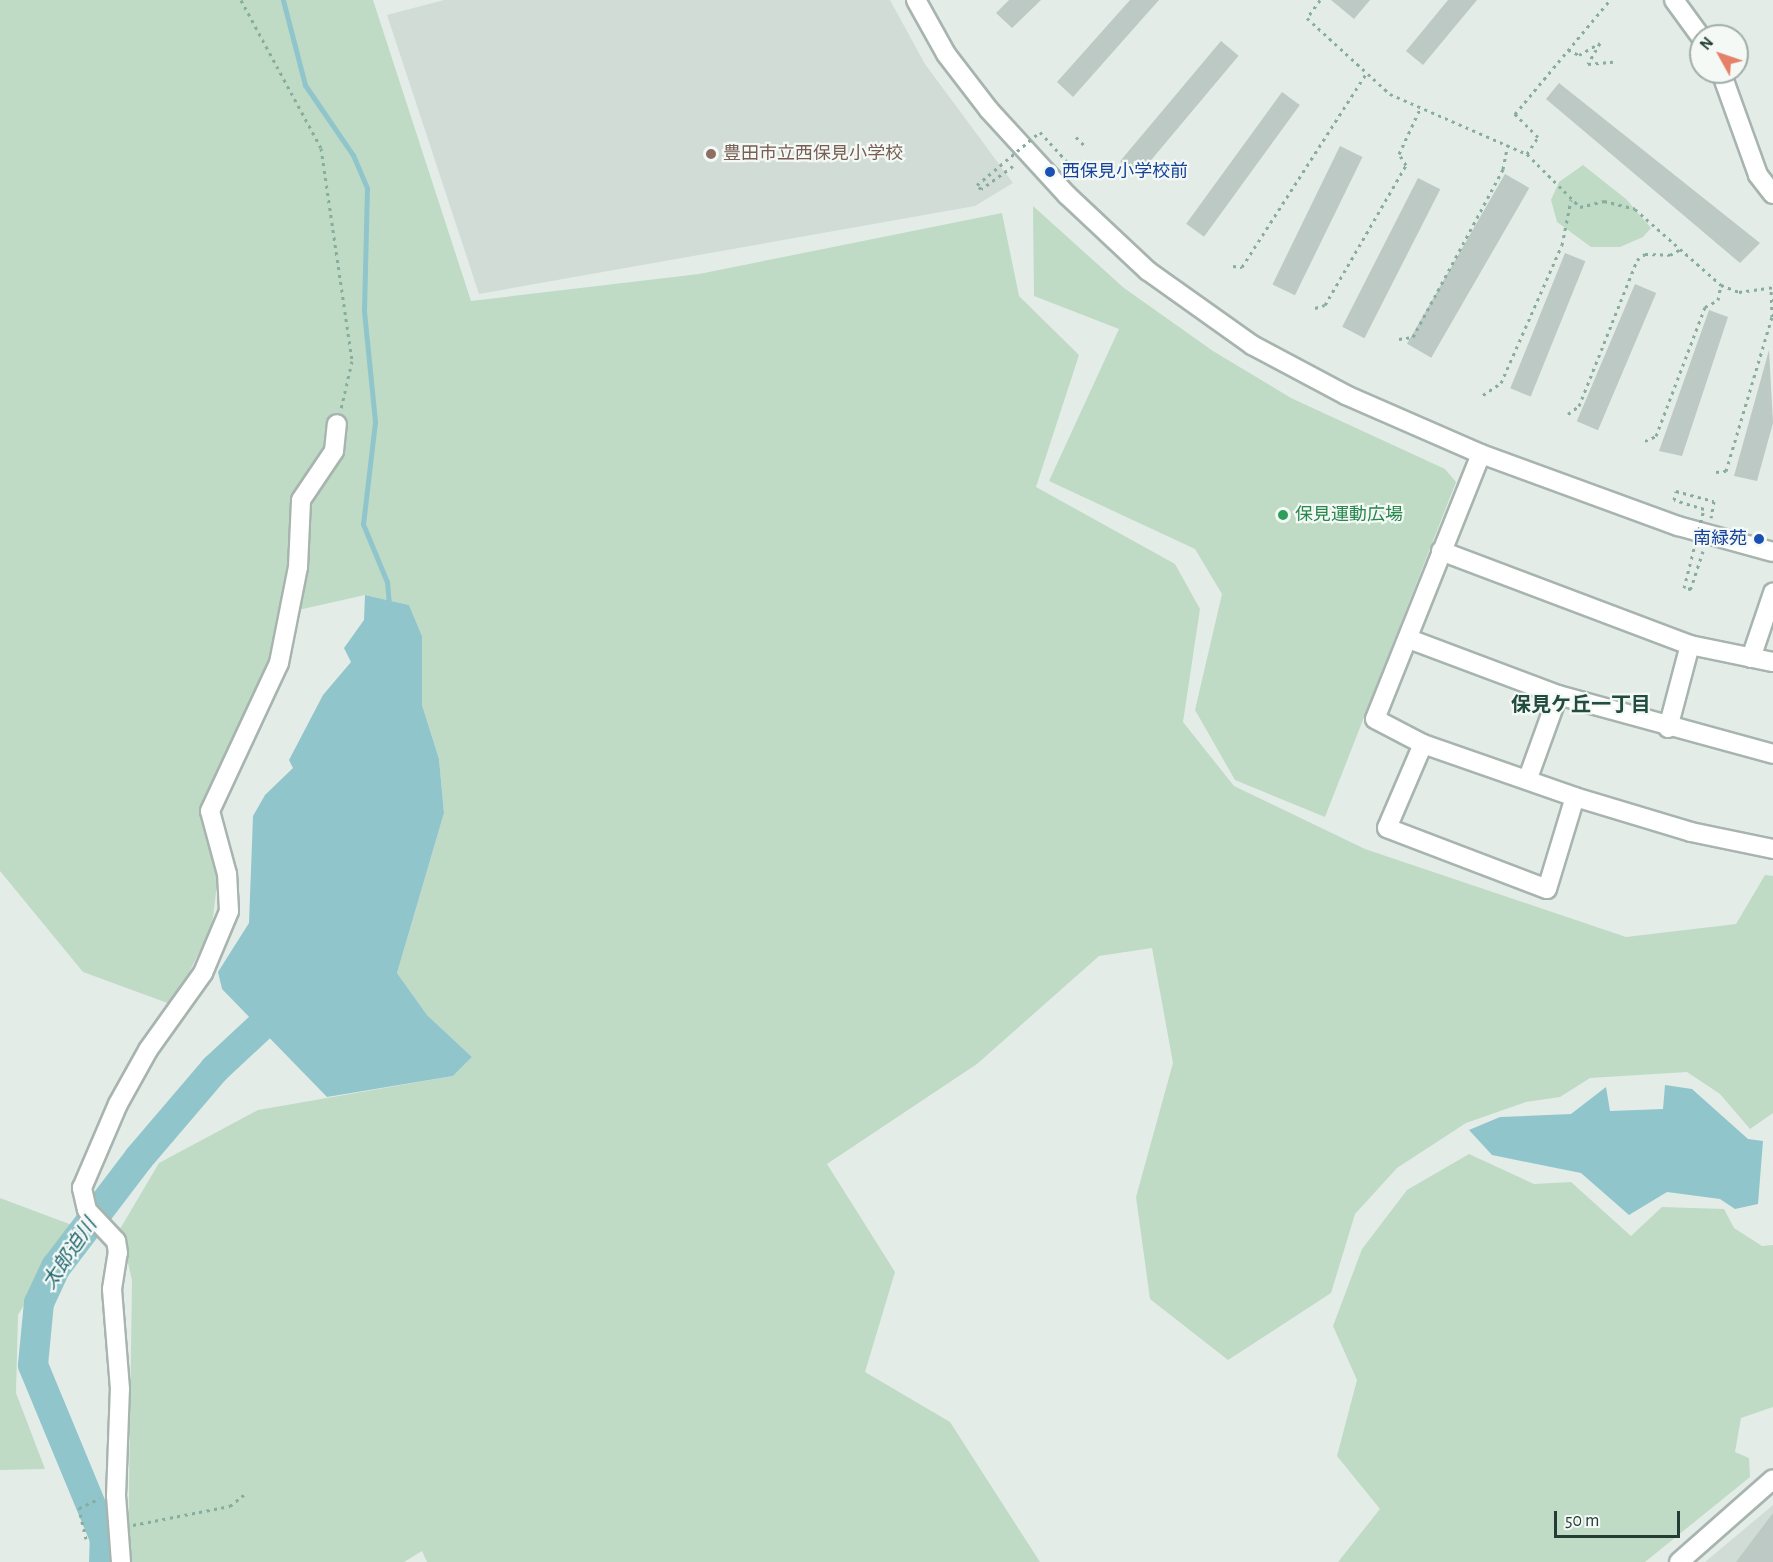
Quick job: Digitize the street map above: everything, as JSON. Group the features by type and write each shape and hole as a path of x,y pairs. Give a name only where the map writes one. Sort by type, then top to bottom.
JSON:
{"street":[{"path":"916,0 946,54 989,110 1148,271 1252,345 1346,395 1481,454 1678,526 1773,552"},
{"path":"1674,0 1692,24"},
{"path":"1725,84 1758,175 1773,195"},
{"path":"121,1562 122,1528 116,1496 120,1389 112,1289 117,1240 87,1210 82,1188 93,1155 148,1050 202,973 229,911 227,874 210,811 279,663 298,567 301,500 334,451 337,424"},
{"path":"1481,454 1441,551 1409,639 1375,719 1423,744 1528,778 1575,797 1691,832 1773,849"},
{"path":"1441,551 1690,645 1773,662"},
{"path":"1751,658 1773,593"},
{"path":"1409,639 1558,695 1668,728 1773,754"},
{"path":"1668,728 1690,645"},
{"path":"1528,778 1558,695"},
{"path":"1423,744 1387,828 1547,889 1575,797"},
{"path":"1678,1562 1773,1479"}],"path":[{"path":"241,0 321,148 352,361 337,424"},
{"path":"1320,0 1307,18 1366,74 1420,108 1527,154 1558,179 1571,200 1580,207 1604,201 1635,209 1721,285 1739,292 1772,287 1772,317 1726,471 1716,472"},
{"path":"1527,154 1538,137 1515,114 1610,0"},
{"path":"1568,50 1579,55 1600,44 1588,64 1613,62"},
{"path":"1233,266 1242,267 1366,74"},
{"path":"1315,308 1325,305 1406,165 1399,154 1420,108"},
{"path":"1013,166 981,189 977,185 1040,132 1071,166"},
{"path":"1076,137 1084,145"},
{"path":"1399,339 1413,337 1503,169 1508,144"},
{"path":"1483,395 1501,383 1562,245 1571,200"},
{"path":"1568,414 1579,406 1637,260 1645,254 1670,255 1681,249"},
{"path":"1645,441 1656,436 1705,307 1718,300 1721,285"},
{"path":"1703,551 1691,589 1684,588 1704,509 1674,500 1676,491 1714,501 1711,518"},
{"path":"122,1528 230,1506 245,1494"},
{"path":"86,1539 79,1508 98,1499"}],"shaded area":[{"name":"豊田市立西保見小学校","path":"444,0 890,0 925,64 1013,183 975,206 479,294 387,15"},
{"path":"1773,1505 1773,1562 1705,1562"}],"green space":[{"path":"0,0 373,0 471,301 699,274 1002,213 1019,296 1079,355 1036,487 1175,564 1200,609 1183,722 1234,786 1365,849 1626,937 1736,924 1765,875 1773,876 1773,1113 1750,1129 1720,1094 1687,1072 1590,1078 1560,1097 1526,1102 1466,1123 1397,1168 1355,1214 1331,1293 1228,1360 1150,1299 1136,1197 1173,1063 1152,948 1099,956 977,1064 827,1164 895,1272 865,1372 950,1422 1040,1562 427,1562 422,1551 404,1562 128,1562 132,1280 120,1229 159,1163 258,1110 453,1076 472,1057 427,1015 397,973 444,813 439,759 422,705 422,636 409,605 365,595 285,613 278,663 203,811 218,876 212,926 173,1005 83,972 0,871"},
{"path":"1583,165 1626,199 1651,228 1643,237 1620,247 1591,247 1557,222 1551,200 1559,182"},
{"name":"保見運動広場","path":"1033,206 1124,288 1213,351 1291,398 1445,469 1456,482 1325,817 1235,780 1195,710 1222,594 1195,549 1049,481 1119,329 1034,296"},
{"path":"1469,1154 1534,1184 1571,1182 1631,1236 1662,1207 1724,1209 1734,1228 1762,1246 1773,1245 1773,1407 1741,1418 1735,1452 1749,1458 1750,1477 1645,1562 1338,1562 1380,1509 1337,1456 1357,1380 1333,1326 1362,1249 1407,1190"},
{"path":"0,1198 72,1225 18,1315 16,1393 45,1469 0,1470"}],"water":[{"path":"365,595 409,605 422,636 422,705 439,759 444,813 397,973 427,1015 472,1057 453,1076 327,1097 222,989 218,972 249,923 253,816 265,795 293,768 289,760 323,695 351,662 344,648 364,620"},
{"path":"1665,1085 1692,1089 1748,1139 1763,1141 1758,1204 1735,1209 1720,1199 1667,1192 1629,1215 1581,1173 1492,1155 1469,1130 1500,1117 1571,1114 1606,1087 1610,1111 1663,1109"}],"building":[{"path":"1009,0 1041,0 1012,28 996,13"},
{"path":"1130,0 1159,0 1073,97 1057,82"},
{"path":"1331,0 1370,0 1354,19"},
{"path":"1448,0 1477,0 1423,65 1406,51"},
{"path":"1221,41 1239,56 1138,176 1120,161"},
{"path":"1559,83 1760,243 1740,263 1546,99"},
{"path":"1282,92 1300,105 1204,237 1186,224"},
{"path":"1340,146 1362,157 1295,295 1272,284"},
{"path":"1505,174 1529,188 1431,358 1407,344"},
{"path":"1418,178 1440,189 1364,338 1342,327"},
{"path":"1565,253 1585,261 1531,397 1510,388"},
{"path":"1635,284 1656,293 1598,430 1577,421"},
{"path":"1709,310 1728,317 1682,456 1659,451"},
{"path":"1769,350 1773,423 1757,481 1734,476"},
{"path":"1773,1513 1773,1562 1736,1562"}],"waterway":[{"path":"283,0 305,85 353,155 367,188 364,311 375,422 363,524 387,582 389,606"},
{"name":"太郎迫川","path":"104,1562 105,1539 33,1365 39,1303 56,1267 139,1158 215,1069 260,1027"}],"place":[{"name":"豊田市立西保見小学校","path":"711,154"},
{"name":"西保見小学校前","path":"1050,172"},
{"name":"保見運動広場","path":"1283,515"},
{"name":"南緑苑","path":"1759,539"}],"district":[{"name":"保見ケ丘一丁目","path":"1581,705"}]}
